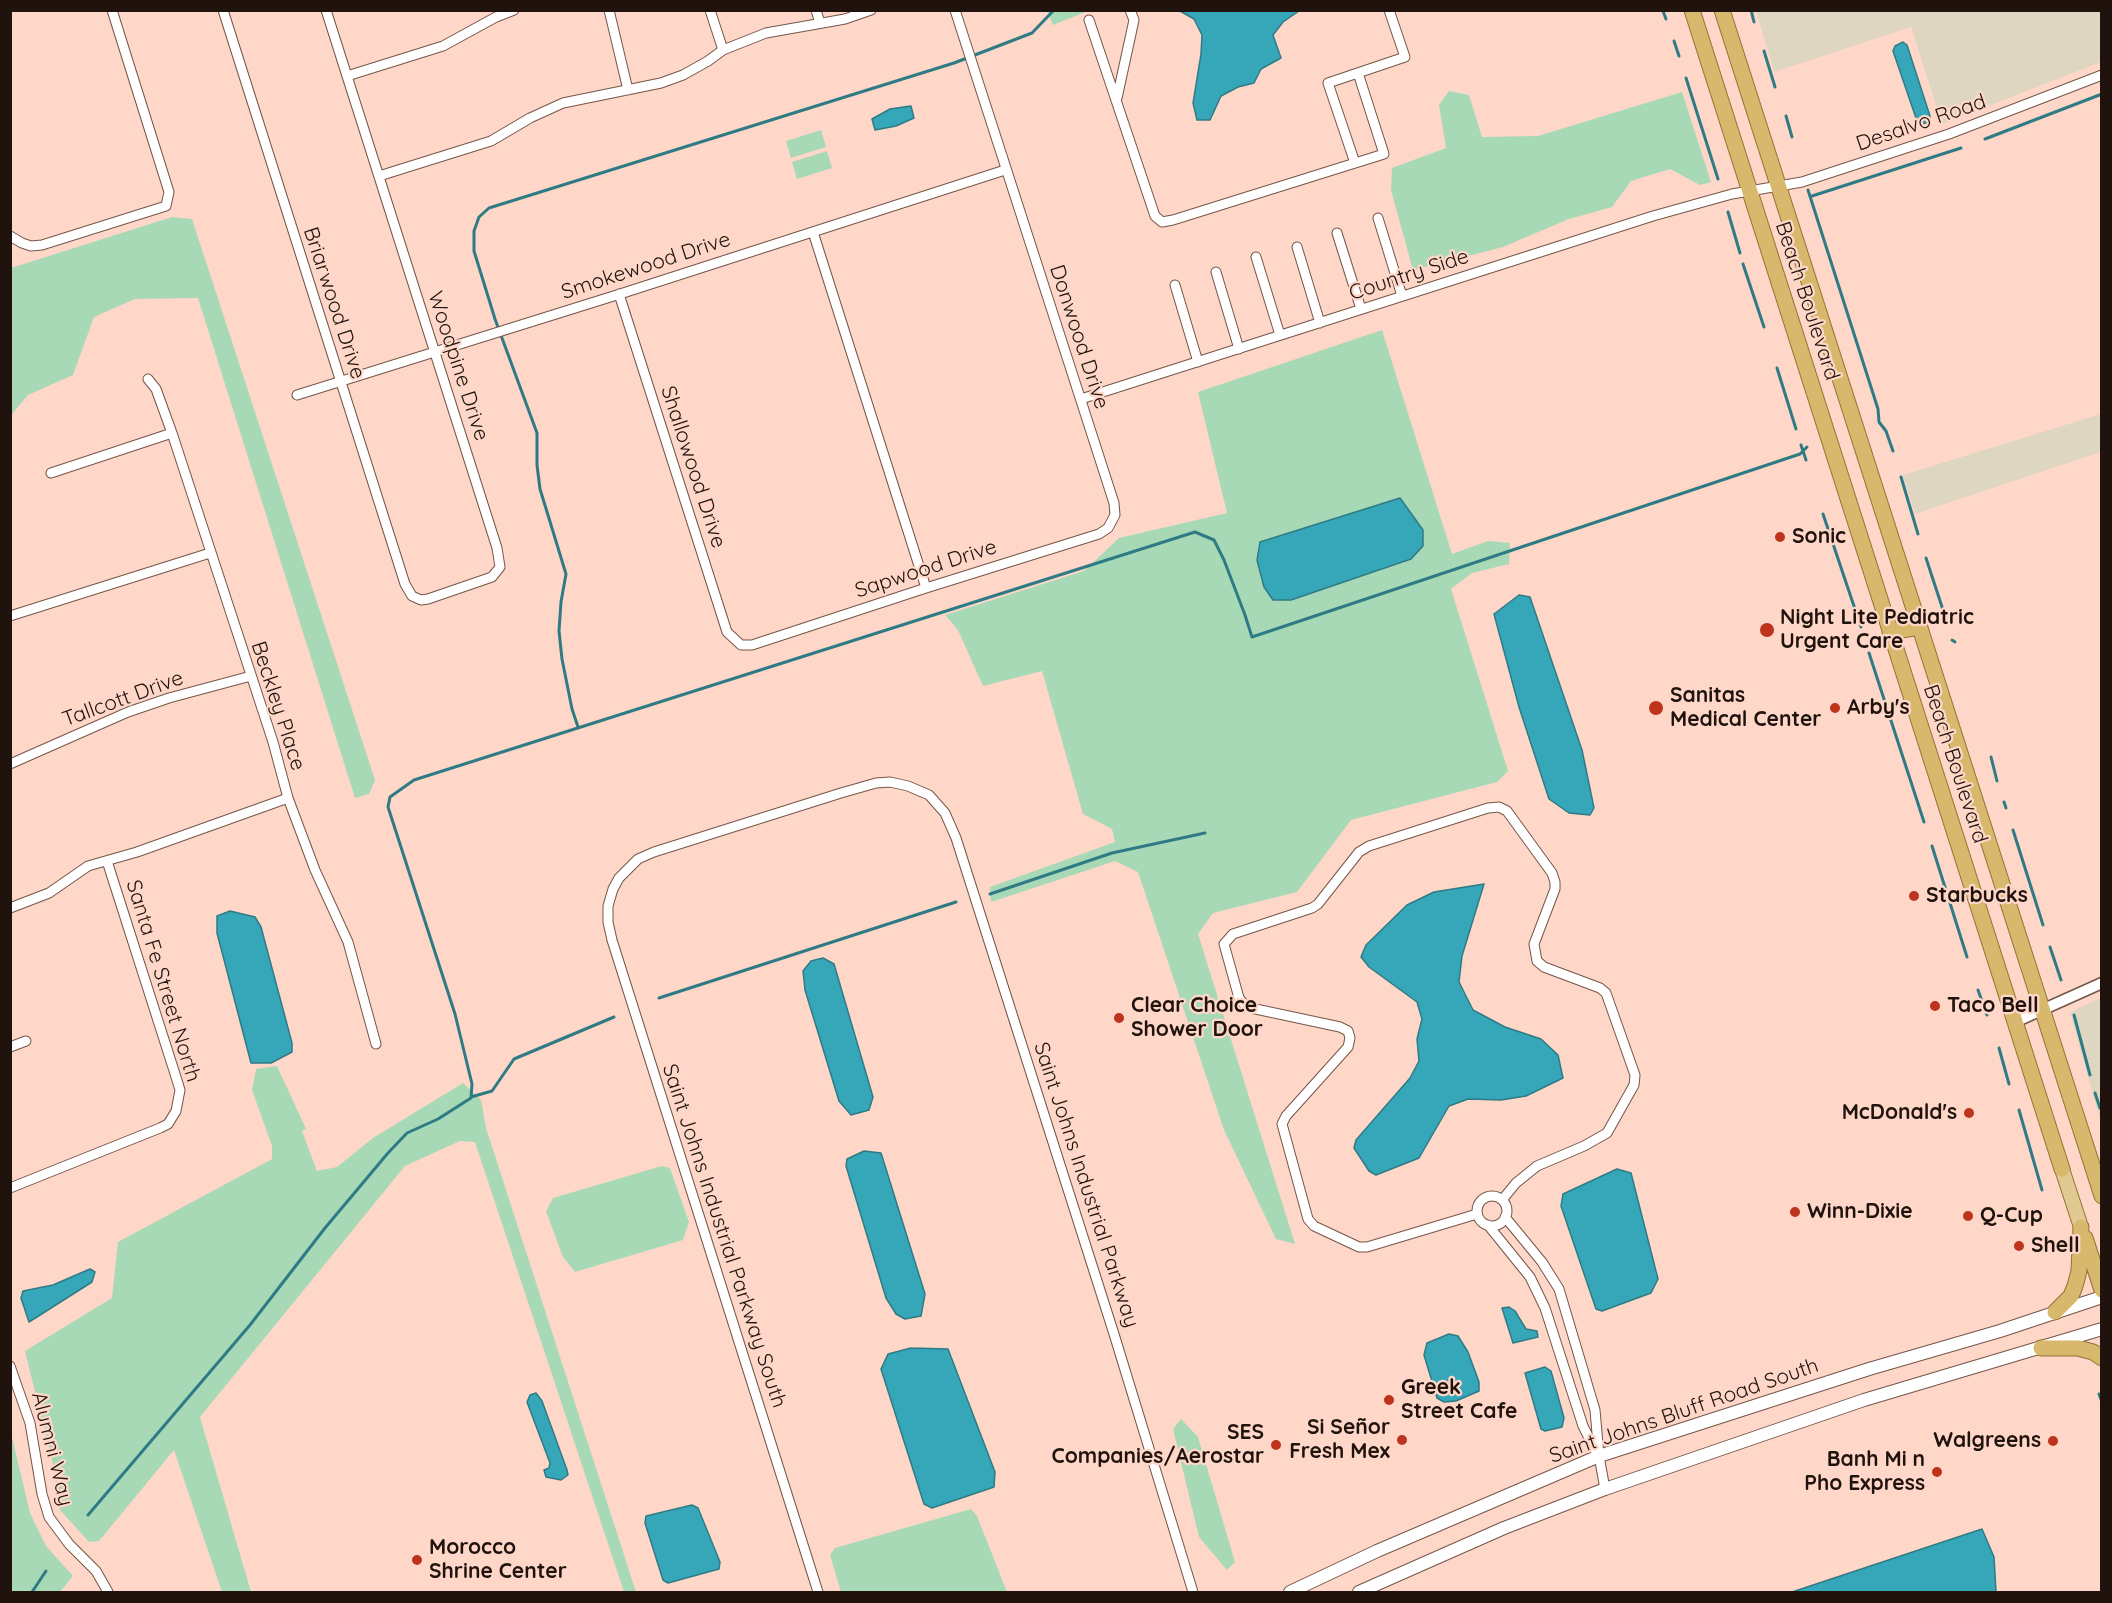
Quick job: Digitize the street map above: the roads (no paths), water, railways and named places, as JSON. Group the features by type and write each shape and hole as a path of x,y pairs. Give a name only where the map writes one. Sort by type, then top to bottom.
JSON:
{"highway":[{"name":"Beach Boulevard","path":"1692,10 2062,1169"},
{"path":"1722,10 2102,1196"},
{"path":"1890,632 1919,627"},
{"name":"Beach Boulevard","path":"2081,1227 2102,1290"},
{"path":"2055,1312 2071,1296 2075,1286 2079,1271 2081,1227"},
{"path":"2041,1348 2078,1348 2093,1352 2102,1358"}],"main road":[{"name":"Beach Boulevard","path":"2062,1169 2081,1227"},
{"name":"Saint Johns Bluff Road South","path":"1290,1593 1377,1551 1599,1456 2102,1297"},
{"path":"1359,1593 1504,1528 1605,1489 1864,1400 2102,1329"}],"street":[{"path":"10,236 31,246 57,242 166,206 169,192 112,10"},
{"name":"Briarwood Drive","path":"223,10 405,584 412,596 421,600"},
{"name":"Woodpine Drive","path":"326,10 497,548 500,567 492,577 421,600"},
{"path":"347,76 443,46 496,17 514,10"},
{"path":"609,10 628,90"},
{"path":"710,10 723,50"},
{"path":"816,10 820,23"},
{"path":"379,176 490,141 530,118 563,103 661,83 683,75 708,62 723,50 766,33 845,19 871,10"},
{"name":"Donwood Drive","path":"955,10 1114,503 1115,515"},
{"path":"1116,100 1134,20 1130,10"},
{"path":"1355,163 1328,83 1405,57 1389,10"},
{"path":"1089,20 1155,216 1162,222 1185,217 1384,154 1358,73"},
{"name":"Desalvo Road","path":"1750,192 1802,182 1949,134 2102,75"},
{"name":"Smokewood Drive","path":"297,395 1005,170"},
{"name":"Country Side","path":"1081,399 1653,216 1732,194 1750,192"},
{"path":"1378,218 1402,296"},
{"path":"813,232 926,588"},
{"path":"1337,233 1361,309"},
{"path":"1298,247 1320,323"},
{"path":"1256,257 1280,336"},
{"path":"1216,272 1239,349"},
{"path":"1175,285 1198,362"},
{"name":"Shallowood Drive","path":"619,294 727,632 741,645"},
{"name":"Beckley Place","path":"148,379 156,389 172,433 251,675 288,798 315,870 348,942 376,1044"},
{"path":"51,472 172,433"},
{"name":"Sapwood Drive","path":"741,645 752,645 1099,534 1108,528 1115,515"},
{"path":"10,616 210,553"},
{"name":"Tallcott Drive","path":"10,764 128,712 251,675"},
{"name":"Saint Johns Industrial Parkway South","path":"818,1593 612,940 608,922 608,906 613,889 628,867 638,859 654,852 876,783 890,782 908,786 929,795"},
{"name":"Saint Johns Industrial Parkway","path":"929,795 945,813 959,847 1111,1325 1193,1593"},
{"path":"10,908 49,893 88,866 231,820 288,798"},
{"path":"1477,1214 1367,1247 1359,1247 1314,1226 1308,1220 1282,1124 1286,1116 1348,1047 1350,1038 1348,1031 1340,1027 1251,1008 1243,1003 1239,998 1224,944 1233,934 1318,904 1359,852 1369,846 1488,808 1499,807 1507,811 1552,873 1555,882 1555,889 1534,944 1537,961 1544,967 1599,988 1606,993 1635,1075 1634,1085 1607,1133 1584,1146 1537,1166 1516,1183 1502,1200"},
{"name":"Santa Fe Street North","path":"10,1188 160,1128 168,1124 176,1111 180,1090 107,861"},
{"path":"2015,1022 2102,983"},
{"path":"10,1047 27,1041"},
{"path":"1488,1225 1498,1224 1505,1217 1506,1208 1502,1200 1493,1196 1484,1198 1478,1205 1477,1214 1530,1277 1545,1308 1583,1426 1599,1456"},
{"path":"1505,1217 1542,1262 1559,1289 1595,1410 1599,1456 1605,1489"},
{"name":"Alumni Way","path":"10,1366 30,1423 42,1494 49,1517 69,1544 96,1571 108,1593"}],"water":[{"path":"1180,11 1299,11 1283,22 1273,35 1281,58 1261,69 1254,83 1238,87 1221,96 1210,120 1197,120 1193,103 1202,35 1194,19"},
{"path":"1903,42 1907,45 1930,116 1930,121 1923,124 1917,121 1893,51 1895,46"},
{"path":"911,106 914,118 896,126 875,130 872,119 890,109"},
{"path":"1400,498 1423,530 1423,546 1411,559 1291,600 1273,600 1264,587 1257,560 1260,542"},
{"path":"1519,595 1530,597 1582,750 1594,808 1590,815 1569,813 1549,799 1519,707 1494,614"},
{"path":"1484,884 1462,956 1459,982 1473,1010 1505,1027 1541,1039 1558,1055 1563,1078 1526,1096 1501,1100 1468,1099 1449,1106 1419,1158 1376,1175 1369,1171 1354,1148 1356,1140 1410,1078 1419,1061 1417,1039 1422,1019 1417,1002 1369,967 1361,957 1366,945 1407,905 1434,892"},
{"path":"230,911 255,917 261,927 292,1043 292,1052 271,1063 251,1063 217,933 217,916"},
{"path":"823,958 834,964 873,1097 869,1110 851,1115 839,1101 805,990 803,971 811,961"},
{"path":"864,1151 881,1153 925,1294 921,1316 905,1319 896,1314 886,1298 846,1166 847,1159"},
{"path":"1617,1169 1631,1173 1658,1279 1651,1293 1602,1311 1596,1309 1561,1206 1563,1194"},
{"path":"90,1269 95,1272 92,1282 29,1322 21,1298 23,1291 53,1285"},
{"path":"1509,1307 1515,1311 1526,1329 1537,1331 1538,1337 1513,1343 1502,1308"},
{"path":"1449,1334 1458,1336 1468,1352 1479,1382 1479,1391 1456,1401 1444,1402 1437,1398 1424,1355 1427,1343"},
{"path":"911,1348 948,1349 995,1472 994,1487 932,1508 924,1504 881,1369 888,1354"},
{"path":"1545,1367 1551,1371 1564,1418 1562,1427 1545,1431 1541,1429 1525,1373"},
{"path":"536,1393 542,1401 567,1470 568,1475 561,1480 546,1477 544,1470 549,1468 550,1463 527,1402 530,1395"},
{"path":"692,1505 698,1508 720,1562 719,1569 668,1583 663,1580 645,1523 646,1516"},
{"path":"1982,1529 1994,1557 1996,1592 1792,1592"}],"waterway":[{"path":"578,727 562,659 559,631 566,574 540,489 537,433 495,319 474,251 474,231 479,217 489,208 954,63 1032,33 1054,10"},
{"path":"1751,10 1754,22"},
{"path":"1663,11 1666,19"},
{"path":"1674,41 1679,56"},
{"path":"1764,51 1775,87"},
{"path":"1686,78 1718,179"},
{"path":"1985,139 2102,94"},
{"path":"1786,116 1792,137"},
{"path":"1812,196 1961,148"},
{"path":"1808,190 1878,409 1879,422 1886,431 1893,451"},
{"path":"1728,212 1740,253"},
{"path":"1743,264 1764,327"},
{"path":"1777,368 1796,429"},
{"path":"1801,445 1806,460"},
{"path":"88,1515 250,1325 325,1228 388,1153 407,1133 438,1119 471,1098 472,1084 455,1014 388,807 390,797 414,780 1195,532 1214,540 1224,560 1252,637 1800,454 1807,447"},
{"path":"1901,477 1918,534"},
{"path":"1823,514 1861,627"},
{"path":"1926,558 1944,613"},
{"path":"1869,653 1924,822"},
{"path":"1991,757 1997,781"},
{"path":"2004,802 2006,808"},
{"path":"2013,830 2043,925"},
{"path":"990,894 1112,853 1205,833"},
{"path":"1932,846 1967,957"},
{"path":"659,998 956,902"},
{"path":"2050,947 2061,980"},
{"path":"1978,990 1987,1015"},
{"path":"2074,1015 2090,1075"},
{"path":"471,1097 492,1091 514,1059 614,1017"},
{"path":"1999,1048 2009,1084"},
{"path":"2095,1093 2100,1108"},
{"path":"2019,1110 2042,1190"},
{"path":"2099,1394 2102,1402"},
{"path":"32,1592 46,1571"}],"place":[{"name":"Sonic","path":"1780,537"},
{"name":"Night Lite Pediatric Urgent Care","path":"1767,630"},
{"name":"Sanitas Medical Center","path":"1656,708"},
{"name":"Arby's","path":"1835,708"},
{"name":"Starbucks","path":"1914,896"},
{"name":"Taco Bell","path":"1935,1006"},
{"name":"Clear Choice Shower Door","path":"1119,1018"},
{"name":"McDonald's","path":"1969,1113"},
{"name":"Winn-Dixie","path":"1795,1212"},
{"name":"Q-Cup","path":"1968,1216"},
{"name":"Shell","path":"2019,1246"},
{"name":"Greek Street Cafe","path":"1389,1400"},
{"name":"Si Señor Fresh Mex","path":"1402,1440"},
{"name":"Walgreens","path":"2053,1441"},
{"name":"SES Companies/Aerostar","path":"1276,1445"},
{"name":"Banh Mi n Pho Express","path":"1937,1472"},
{"name":"Morocco Shrine Center","path":"417,1560"}]}
